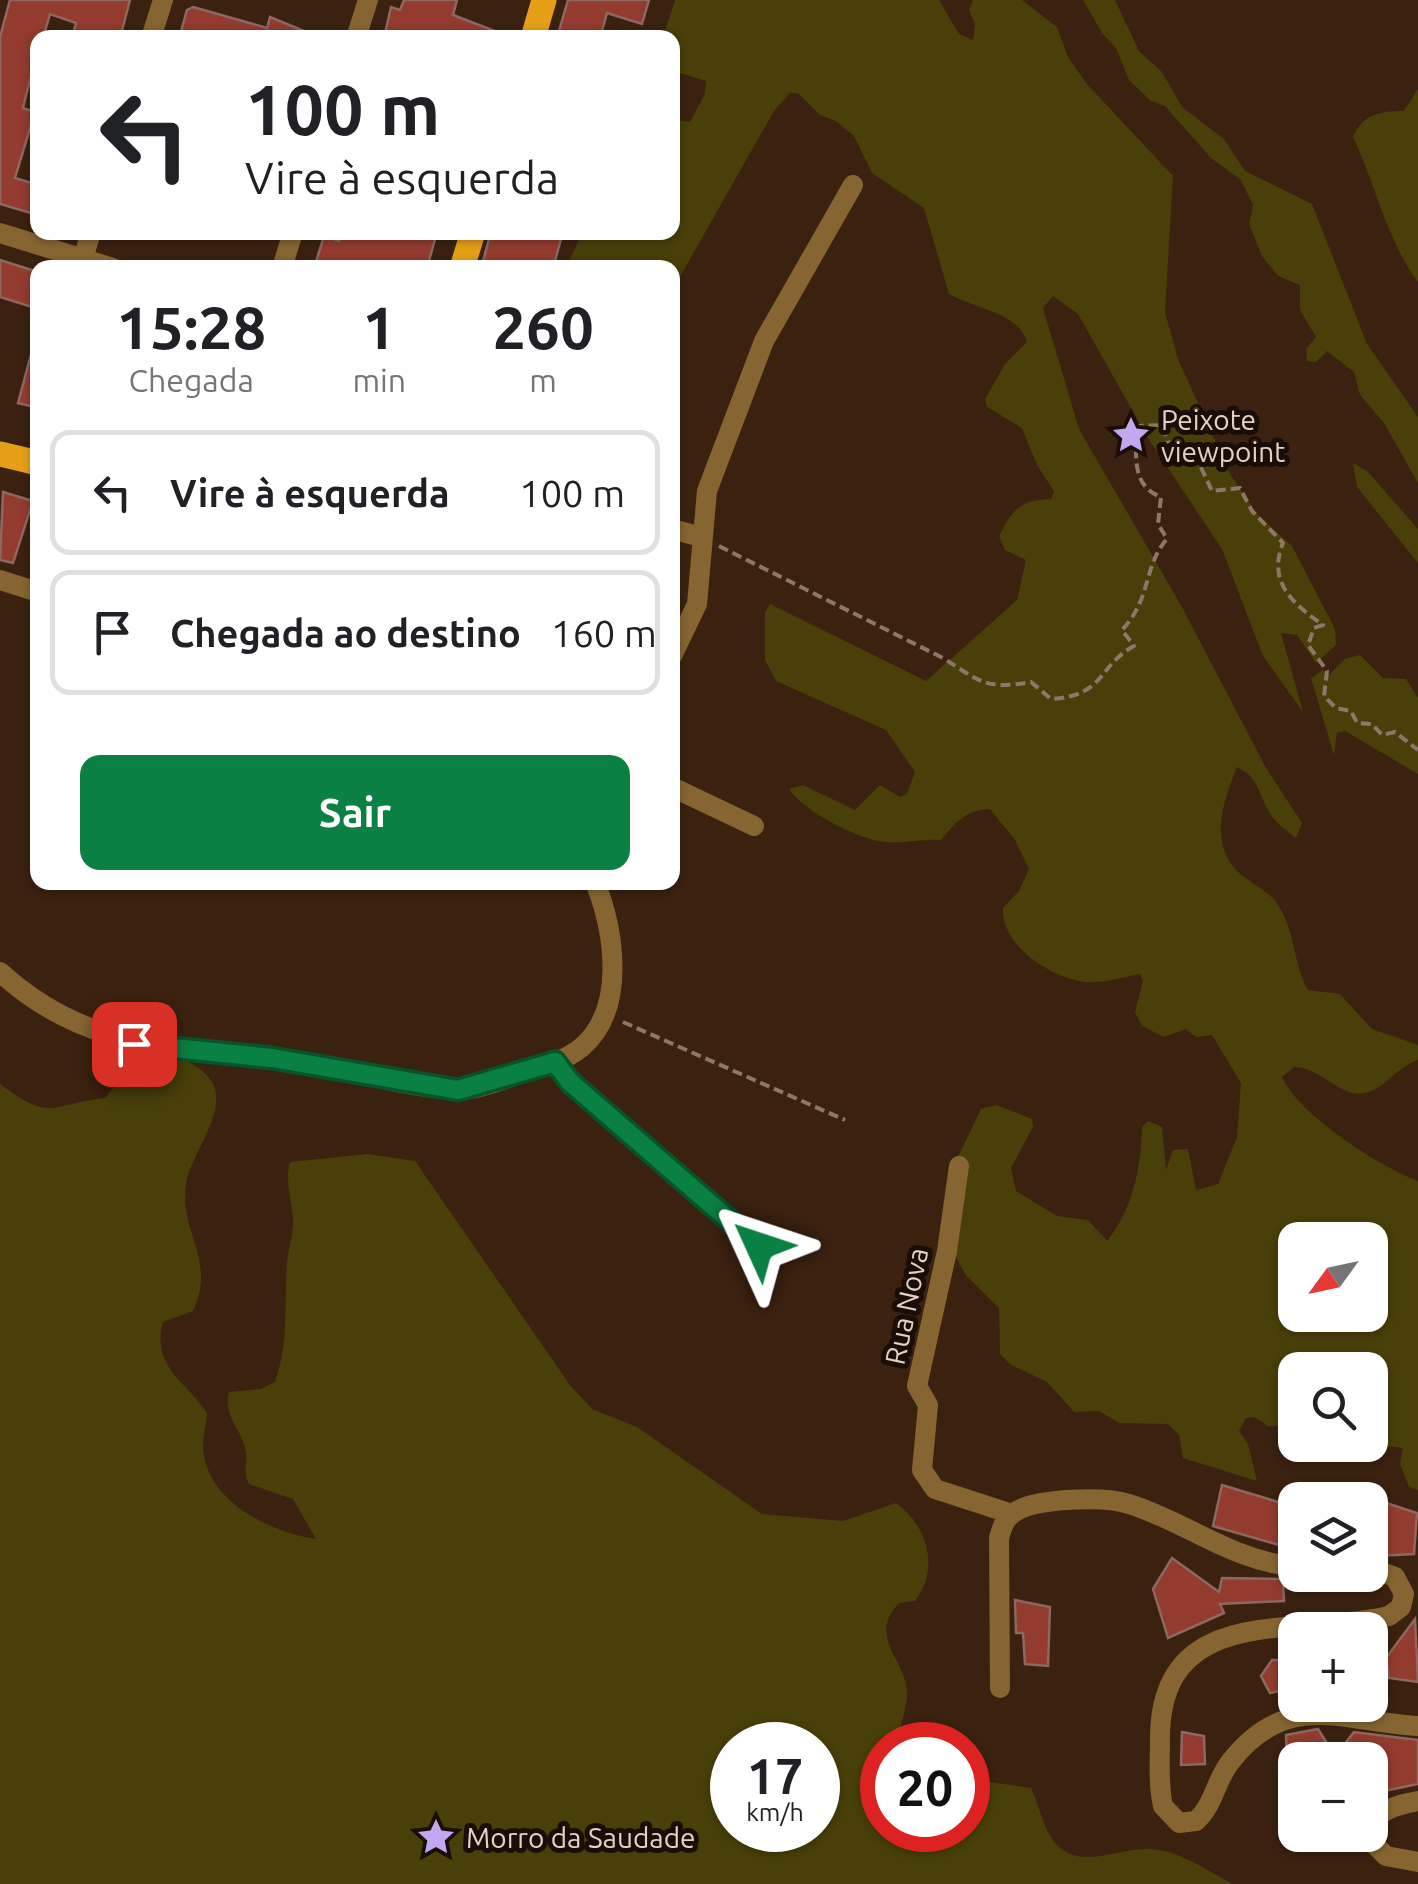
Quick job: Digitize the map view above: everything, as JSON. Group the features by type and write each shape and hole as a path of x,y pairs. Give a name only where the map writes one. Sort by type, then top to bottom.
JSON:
{"main road":[{"path":"535,30 544,0"},
{"path":"0,454 30,461"}],"street":[{"path":"154,30 163,0"},
{"path":"359,30 368,0"},
{"path":"680,639 697,604 707,492 764,341 854,185"},
{"path":"0,233 89,260"},
{"path":"83,258 88,240"},
{"path":"680,532 701,537"},
{"path":"0,580 30,589"},
{"path":"680,791 754,826"},
{"path":"0,972 29,999 76,1025 157,1048 272,1058 458,1090 555,1062 580,1049 605,1014 610,937 597,890"},
{"path":"555,1062 570,1082 759,1246"},
{"name":"Rua Nova","path":"959,1166 947,1251 917,1386 928,1405 922,1470 935,1489 1012,1514"},
{"path":"1000,1688 998,1538 1012,1514 1028,1506 1112,1500 1146,1510 1238,1556 1278,1564"},
{"path":"1388,1575 1395,1578 1404,1594 1401,1607 1389,1616 1240,1632 1207,1645 1172,1677 1160,1712 1163,1806 1179,1823 1196,1821 1239,1752 1293,1715 1322,1712 1418,1726"},
{"path":"1418,1801 1386,1809 1373,1821 1371,1842 1386,1856 1418,1862"}],"path":[{"path":"701,537 944,658 978,680 997,688 1031,682 1052,698 1078,697 1104,678 1120,654 1134,646 1122,630 1140,611 1158,548 1167,539 1158,524 1161,497 1148,492 1138,479 1136,426 1154,422 1162,425 1170,447 1198,461 1212,491 1240,488 1252,512 1283,543 1276,560 1280,584 1291,602 1323,626 1314,628 1308,645 1327,670 1324,696 1336,708 1351,711 1356,723 1372,724 1382,734 1395,732 1418,750"},
{"path":"605,1014 845,1120"}],"shaded area":[{"path":"675,0 939,0 959,34 973,40 975,24 969,10 973,0 1022,0 1057,27 1068,57 1086,83 1173,176 1165,312 1178,359 1230,474 1257,514 1292,546 1335,629 1336,645 1316,663 1297,635 1281,633 1303,712 1263,656 1222,549 1148,438 1078,314 1053,296 1043,308 1079,429 1182,607 1266,768 1302,823 1296,838 1273,818 1254,782 1237,767 1222,819 1223,846 1228,858 1281,910 1308,990 1340,994 1372,1029 1418,1045 1418,1060 1365,1093 1347,1091 1303,1068 1294,1067 1282,1077 1305,1107 1342,1138 1418,1181 1418,1490 1409,1487 1400,1464 1403,1448 1388,1446 1388,1352 1278,1352 1278,1426 1268,1426 1254,1417 1246,1418 1239,1431 1248,1444 1257,1481 1183,1458 1179,1435 1168,1424 1119,1423 1099,1411 1074,1412 1047,1382 1011,1365 1000,1354 999,1308 965,1274 954,1253 957,1159 981,1109 996,1105 1032,1119 1033,1127 1011,1168 1016,1191 1057,1216 1088,1220 1107,1241 1129,1201 1140,1157 1142,1127 1148,1121 1162,1127 1166,1170 1173,1150 1188,1149 1196,1190 1218,1184 1237,1137 1241,1083 1212,1035 1196,1037 1186,1029 1164,1037 1142,1026 1135,1012 1143,981 1140,974 1105,981 1070,979 1042,966 1019,946 1004,922 1003,908 1019,891 1029,869 1015,840 990,809 962,818 941,840 885,842 832,823 789,789 803,785 855,810 880,785 900,797 907,794 915,772 886,730 776,681 765,660 765,612 770,604 926,681 1017,600 1026,560 1005,550 999,536 1019,508 1032,501 1051,499 1054,491 1037,465 1022,428 987,407 985,399 1005,364 1027,342 1022,332 1005,317 949,294 924,208 872,173 854,136 836,121 820,115 798,93 790,93 774,111 680,277 680,260 570,260 579,240 680,240 680,120 690,122 705,94 706,81 680,73 680,30 665,30"},
{"path":"1083,0 1115,0 1139,51 1162,72 1182,107 1224,139 1245,171 1312,204 1367,344 1418,417 1418,483 1384,423 1360,395 1354,372 1327,351 1316,362 1307,361 1306,349 1316,337 1300,310 1300,285 1278,276 1262,256 1249,224 1253,205 1241,180 1211,158 1165,106 1151,101 1129,80 1116,48 1102,33"},
{"path":"1418,89 1418,282 1389,230 1353,137 1373,115 1404,111"},
{"path":"1353,463 1367,471 1418,529 1418,563 1357,487"},
{"path":"1360,655 1383,678 1406,679 1418,698 1418,774 1345,731 1337,733 1334,755 1311,678 1323,670 1329,675 1345,659"},
{"path":"115,1038 194,1065 212,1082 216,1094 212,1120 186,1184 185,1201 201,1277 199,1293 193,1311 163,1322 161,1338 166,1362 207,1413 203,1444 214,1481 242,1510 279,1529 316,1539 293,1499 249,1484 244,1445 228,1401 229,1392 260,1389 275,1382 279,1367 293,1223 288,1183 290,1162 368,1154 415,1161 570,1385 592,1409 637,1427 762,1514 843,1521 896,1503 916,1524 927,1549 923,1589 915,1601 899,1603 886,1627 906,1682 902,1722 860,1722 860,1852 990,1852 990,1782 1031,1788 1049,1833 1067,1852 1089,1857 1136,1850 1170,1852 1233,1884 0,1884 0,1084 42,1107 105,1098 115,1086"}],"building":[{"path":"10,0 130,0 122,30 74,30 76,23 50,14 45,30 30,30 30,80 23,108 30,110 30,128 15,178 30,183 30,213 0,204 0,37"},
{"path":"404,0 457,0 453,15 492,30 386,30 391,7 400,10"},
{"path":"568,0 649,0 642,24 607,13 602,30 559,30"},
{"path":"193,7 267,28 270,17 302,30 181,30 187,10"},
{"path":"323,240 435,240 429,260 316,260"},
{"path":"489,240 561,240 555,260 483,260"},
{"path":"0,260 30,269 30,306 0,297"},
{"path":"30,358 30,406 18,403"},
{"path":"3,492 30,500 30,510 13,563 0,560"},
{"path":"1222,1485 1278,1502 1278,1545 1213,1526"},
{"path":"1388,1504 1417,1513 1414,1554 1388,1555"},
{"path":"1172,1558 1219,1592 1222,1578 1278,1579 1278,1592 1284,1592 1284,1601 1220,1604 1224,1613 1168,1638 1153,1589"},
{"path":"1015,1600 1050,1607 1048,1666 1025,1664 1023,1633 1016,1633"},
{"path":"1415,1619 1418,1682 1389,1678 1388,1655"},
{"path":"1272,1660 1278,1660 1278,1691 1270,1693 1261,1676"},
{"path":"1318,1729 1326,1742 1286,1742 1286,1735"},
{"path":"1182,1732 1204,1736 1205,1764 1181,1765"},
{"path":"1354,1732 1418,1740 1418,1784 1388,1790 1388,1742 1346,1742"}],"place":[{"name":"Peixote viewpoint","path":"1131,435"},
{"name":"Morro da Saudade","path":"436,1837"}],"route":[{"path":"134,1044 180,1052 272,1058 458,1090 555,1062 570,1082 759,1246"}]}
